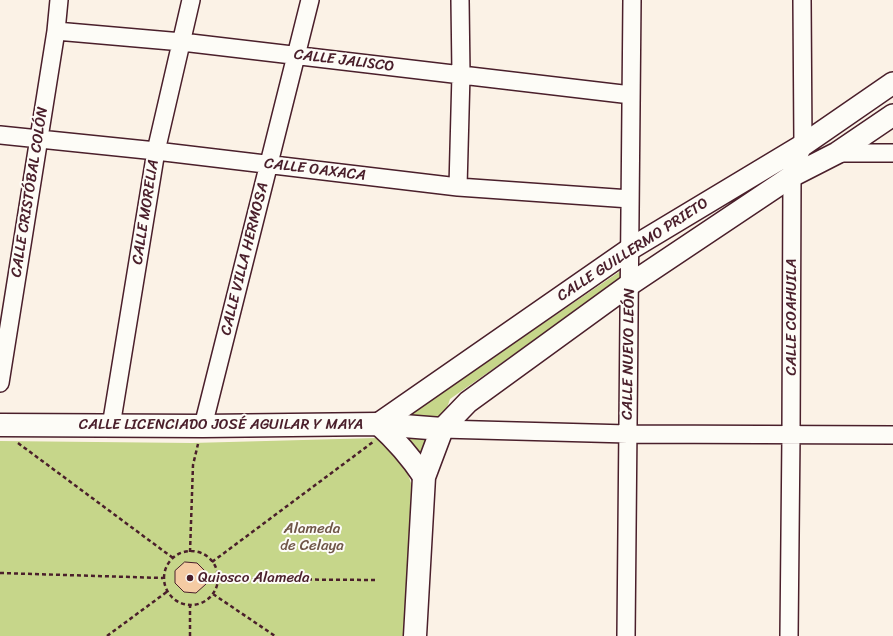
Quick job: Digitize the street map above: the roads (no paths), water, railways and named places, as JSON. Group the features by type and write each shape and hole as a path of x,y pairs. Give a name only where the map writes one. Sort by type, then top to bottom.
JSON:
{"main road":[{"name":"CALLE LICENCIADO JOSÉ AGUILAR Y MAYA","path":"6,432 111,426 203,426 385,430 442,428"},
{"path":"415,636 424,477 442,428"}],"street":[{"name":"CALLE CRISTÓBAL COLÓN","path":"0,384 56,31 59,0"},
{"name":"CALLE MORELIA","path":"111,426 156,151 191,0"},
{"name":"CALLE VILLA HERMOSA","path":"203,426 310,0"},
{"path":"458,187 461,74 460,0"},
{"name":"CALLE NUEVO LEÓN","path":"626,636 632,0"},
{"name":"CALLE COAHUILA","path":"790,636 792,176 803,145 802,0"},
{"name":"CALLE JALISCO","path":"56,31 182,42 631,95"},
{"name":"CALLE GUILLERMO PRIETO","path":"385,430 630,249 803,145 893,83"},
{"name":"CALLE GUILLERMO PRIETO","path":"442,428 468,402 629,285 792,176 837,153 893,115"},
{"name":"CALLE OAXACA","path":"0,135 156,151 458,187 630,199"},
{"path":"837,153 893,154"},
{"path":"442,428 628,434 893,435"},
{"path":"385,430 412,459 424,477"}],"place":[{"name":"Quiosco Alameda","path":"190,578"}],"park label":[{"name":"Alameda de Celaya","path":"312,538"}]}
